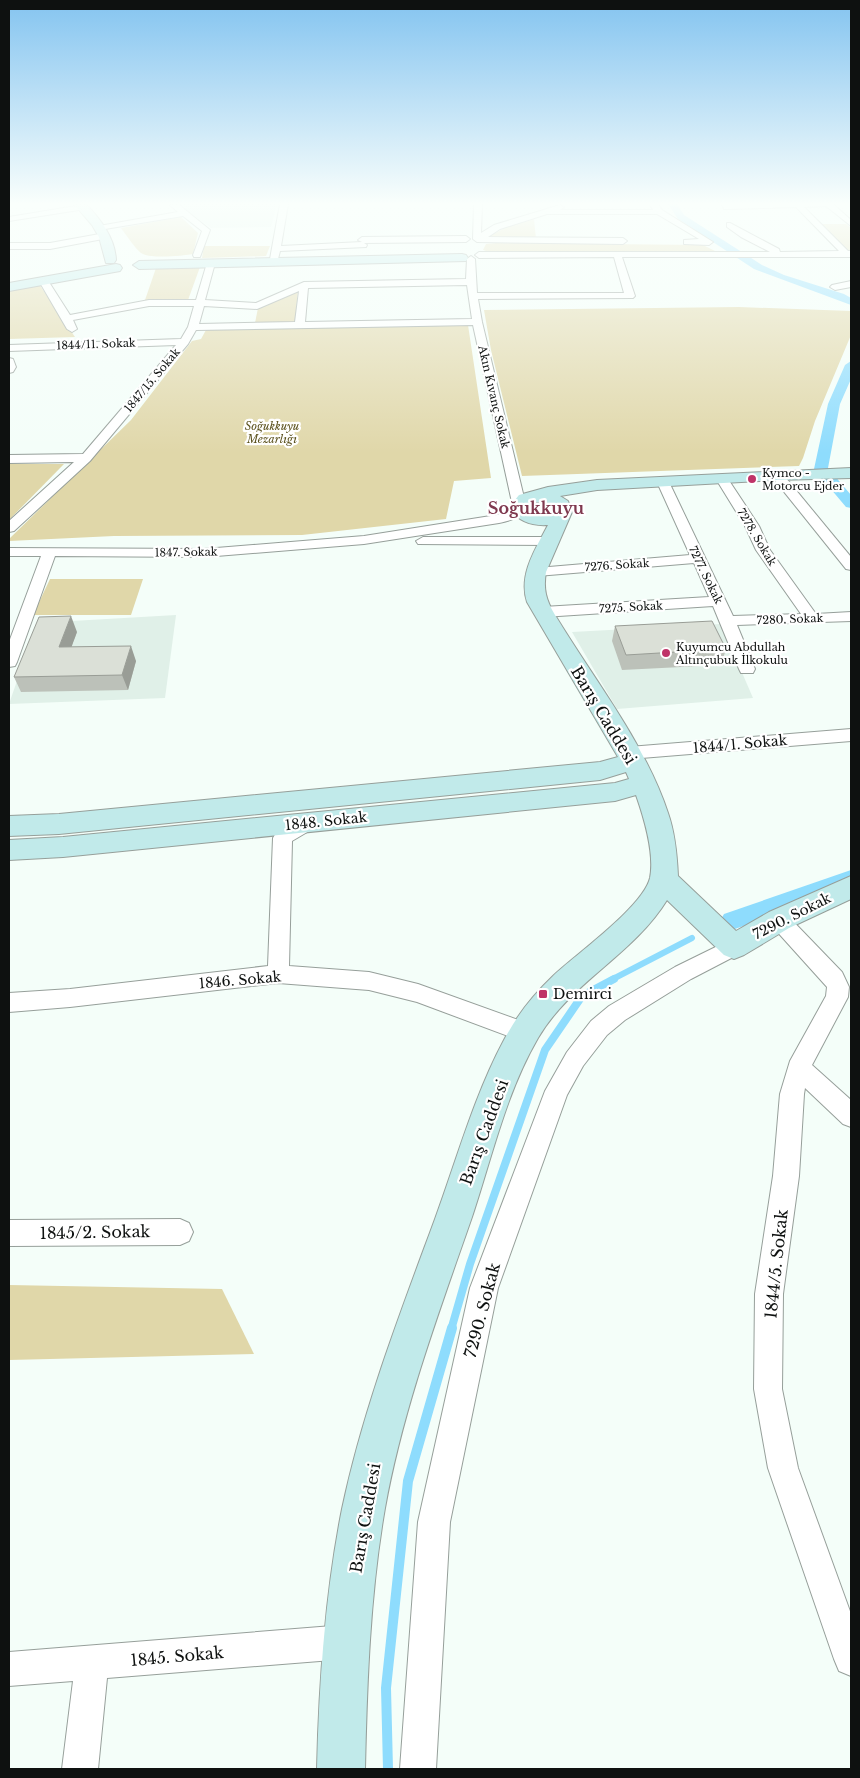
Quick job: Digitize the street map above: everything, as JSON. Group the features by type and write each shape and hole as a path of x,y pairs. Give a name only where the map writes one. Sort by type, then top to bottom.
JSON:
{"main road":[{"path":"523,506 548,492 572,488 777,474 845,473"},
{"path":"523,506 532,518 546,520 559,516 562,509 583,492 632,484"},
{"path":"523,506 536,572"},
{"path":"536,572 562,509"},
{"name":"Barış Caddesi","path":"341,1769 345,1642 363,1510 381,1431 421,1310 499,1088 524,1032 548,1002 575,974 620,936 652,900 664,880 660,824 631,757 543,612 534,591 536,572"},
{"name":"1848. Sokak","path":"9,826 59,824 600,771 631,757"},
{"name":"1848. Sokak","path":"9,850 73,846 615,792 643,784"},
{"path":"664,880 734,947"},
{"name":"7290. Sokak","path":"734,947 779,920 851,887"}],"street":[{"path":"48,287 67,318 78,344"},
{"name":"1847/15. Sokak","path":"9,528 86,458 184,342 192,327 203,287"},
{"path":"67,318 148,303 257,306 300,287"},
{"path":"300,326 304,287"},
{"name":"Akın Kıvanç Sokak","path":"472,287 477,322 523,506"},
{"path":"473,296 630,296 627,287"},
{"path":"192,327 477,322"},
{"name":"1844/11. Sokak","path":"9,348 78,344 184,342"},
{"path":"9,361 11,367 9,370"},
{"path":"9,459 86,458"},
{"path":"777,474 851,566"},
{"name":"7278. Sokak","path":"722,479 752,526 763,550 811,618"},
{"name":"7277. Sokak","path":"663,482 697,559 729,620 747,668"},
{"name":"1847. Sokak","path":"9,552 204,553 364,540 499,519 510,516 523,506"},
{"name":"1847. Sokak","path":"364,540 550,541"},
{"path":"9,662 50,552"},
{"name":"7276. Sokak","path":"536,572 697,559"},
{"name":"7275. Sokak","path":"543,612 719,601"},
{"name":"7280. Sokak","path":"729,620 851,617"},
{"name":"1844/1. Sokak","path":"631,757 851,736"},
{"path":"278,974 283,838 307,823"},
{"name":"1844/5. Sokak","path":"779,920 834,978 838,987 837,997 798,1068 792,1094 786,1176 769,1294 768,1389 783,1468 851,1659"},
{"name":"7290. Sokak","path":"418,1769 434,1522 484,1288 557,1091 575,1059 599,1028 617,1013 734,947"},
{"name":"1846. Sokak","path":"9,1003 70,998 278,974 369,981 418,993 524,1032"},
{"path":"798,1068 820,1085 851,1116"},
{"name":"1845/2. Sokak","path":"9,1233 180,1232"},
{"name":"1845. Sokak","path":"9,1669 345,1642"},
{"path":"80,1769 92,1662"}],"shaded area":[{"path":"176,615 165,698 9,704 37,623"},
{"path":"721,624 753,698 617,709 572,632"}],"green space":[{"path":"41,287 75,337 9,339 9,289"},
{"path":"149,287 193,287 188,300 145,300"},
{"path":"298,290 295,322 255,323 258,308"},
{"path":"739,307 851,311 851,335 815,421 799,466 522,476 491,350 484,310"},
{"name":"Soğukkuyu Mezarlığı","path":"468,325 491,478 454,481 446,519 302,535 114,536 9,541 131,420 192,341 201,339 206,330"},
{"path":"9,464 64,464 9,520"},
{"path":"50,579 143,579 131,615 33,615"},
{"path":"9,1285 222,1289 254,1354 9,1360"}],"building":[{"path":"71,616 59,647 131,646 122,675 14,677 39,617"},
{"path":"712,621 726,649 626,655 615,626"}],"waterway":[{"path":"812,287 851,302"},
{"path":"851,365 834,404 821,469 851,504"},
{"path":"732,921 851,879"},
{"path":"611,980 692,938"},
{"path":"451,1330 470,1264 545,1050 582,996 614,979"},
{"path":"388,1769 386,1688 408,1481 452,1328"}],"place":[{"name":"Kymco - Motorcu Ejder","path":"752,479"},
{"name":"Kuyumcu Abdullah Altınçubuk İlkokulu","path":"666,653"},
{"name":"Demirci","path":"543,994"}],"district":[{"name":"Soğukkuyu","path":"536,508"}]}
